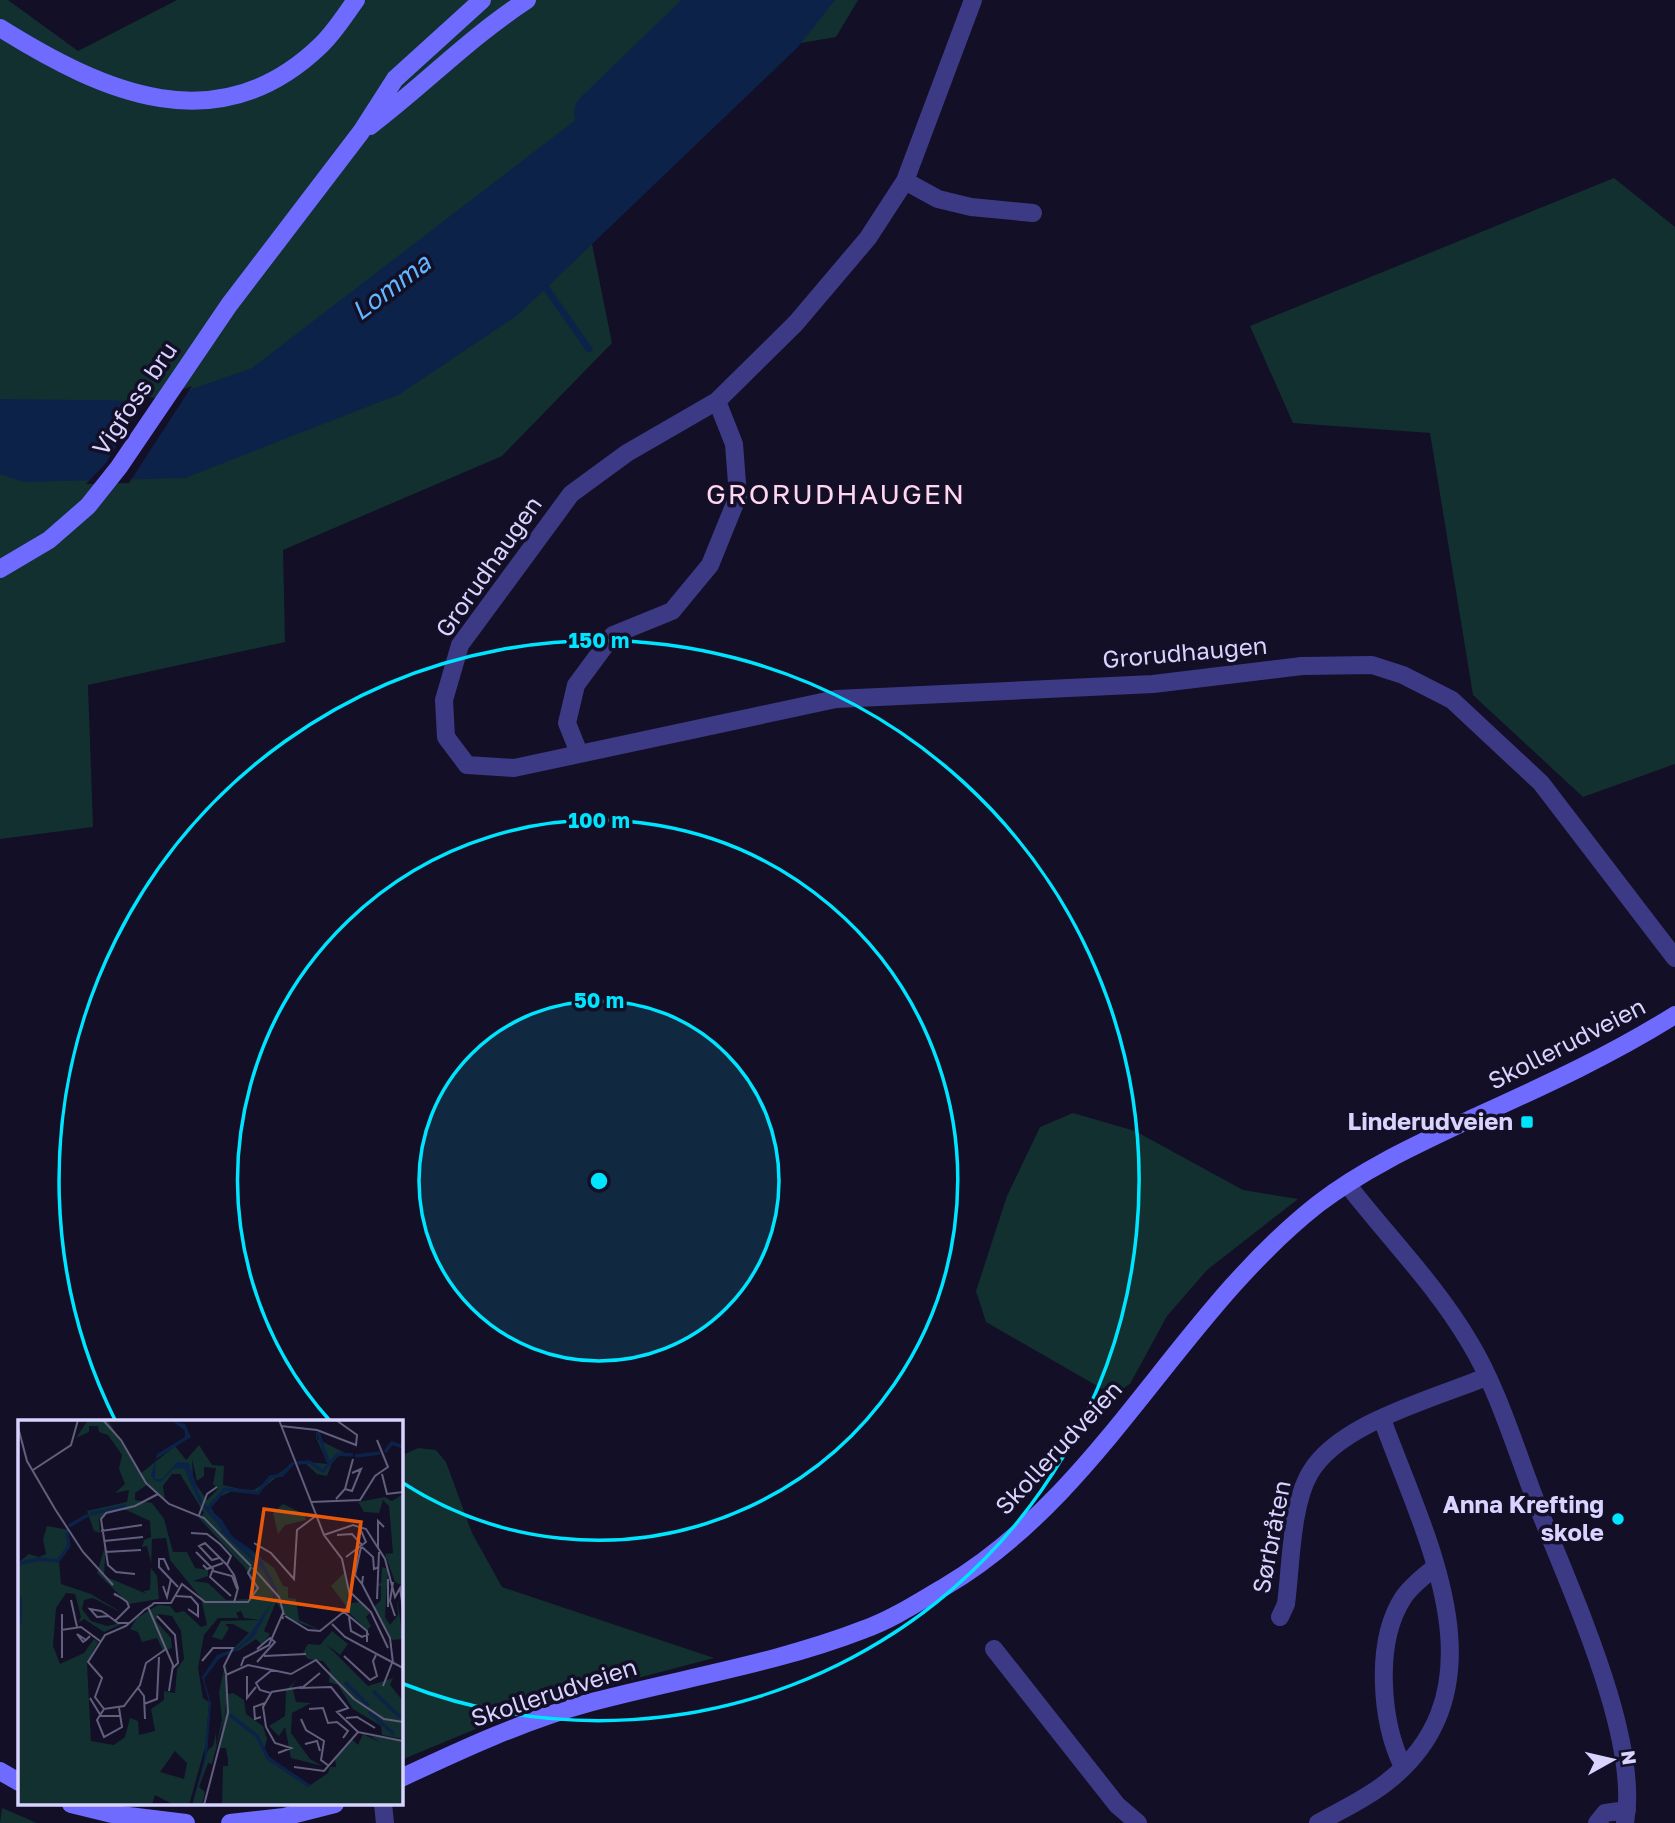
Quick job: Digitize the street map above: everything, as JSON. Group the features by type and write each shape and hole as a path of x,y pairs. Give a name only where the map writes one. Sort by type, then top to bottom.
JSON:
{"street":[{"path":"0,29 97,81 156,99 184,103 214,102 241,95 292,70 321,45 356,0"},
{"path":"361,132 395,79 482,0"},
{"path":"361,132 408,97 443,63 497,19 527,0"},
{"name":"Grorudhaugen","path":"973,0 905,181 868,238 805,313 717,401 627,453 571,494 460,645 443,700 446,737 467,765 514,768 836,699 1153,684 1302,666 1372,665 1403,676 1452,700 1541,783 1645,914 1675,958"},
{"name":"Vigfoss bru","path":"0,569 49,540 77,517 119,467 229,305 361,132"},
{"path":"905,181 938,199 971,207 1033,213"},
{"path":"579,754 567,723 576,685 613,635 672,611 710,565 738,496 734,444 717,401"},
{"name":"Skollerudveien","path":"402,1778 536,1719 826,1643 869,1628 951,1583 1041,1510 1093,1453 1231,1288 1279,1238 1347,1184 1409,1147 1595,1062 1675,1015"},
{"path":"1347,1184 1446,1304 1472,1346 1486,1377 1609,1694 1627,1778 1626,1816 1605,1813 1597,1823"},
{"name":"Sørbråten","path":"1280,1617 1286,1604 1299,1502 1309,1474 1339,1440 1352,1431 1486,1377"},
{"path":"1318,1823 1388,1782 1431,1733 1446,1700 1450,1632 1446,1601 1382,1419"},
{"path":"1402,1767 1391,1743 1385,1708 1385,1666 1392,1622 1403,1599 1434,1568"},
{"path":"994,1649 1117,1805 1138,1823"},
{"path":"0,1771 18,1781"},
{"path":"79,1806 112,1814 186,1823"},
{"path":"230,1823 284,1817 327,1806"}],"green space":[{"path":"0,0 8,0 78,51 177,0 858,0 836,37 778,47 592,244 612,343 502,456 283,550 285,642 88,685 93,827 0,839"},
{"path":"1614,178 1675,227 1675,764 1583,797 1473,695 1430,433 1293,423 1250,326"},
{"path":"1073,1113 1135,1131 1243,1190 1298,1199 1207,1270 1167,1316 1130,1384 1113,1395 986,1322 976,1291 1007,1196 1040,1127"},
{"path":"418,1448 436,1450 446,1462 472,1533 502,1587 714,1658 531,1706 402,1760 402,1456"},
{"path":"2,1808 37,1823 0,1823"}],"water":[{"path":"732,0 835,0 798,47 518,315 400,394 185,478 23,482 0,474 0,399 158,401 252,368"}],"pier":[{"path":"192,386 129,483 86,484 106,463 147,397 158,398"}],"waterway":[{"name":"Lomma","path":"596,113 713,0"},
{"path":"546,288 589,349"}],"place":[{"name":"Linderudveien","path":"1527,1122"},
{"name":"Anna Krefting skole","path":"1618,1519"}],"district":[{"name":"GRORUDHAUGEN","path":"836,494"}]}
